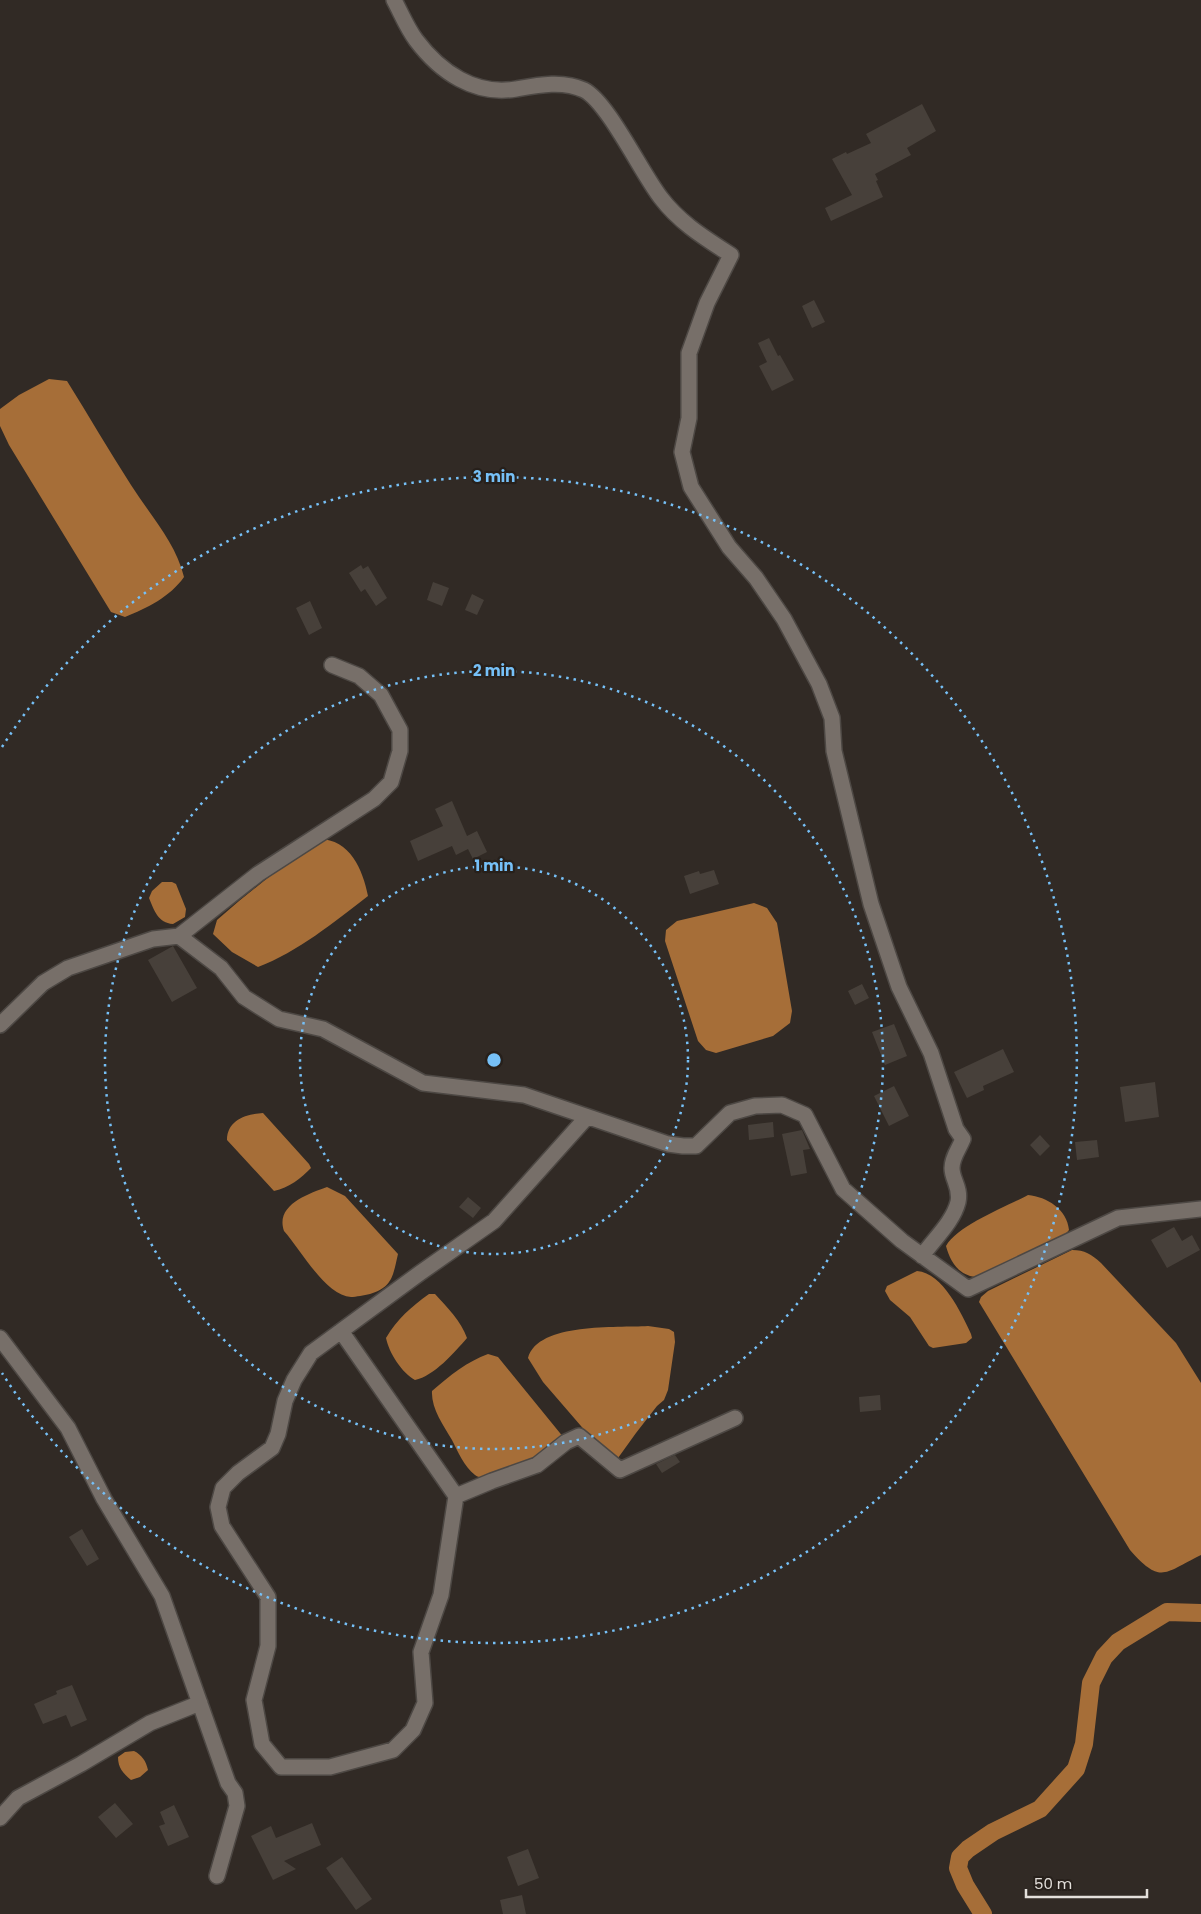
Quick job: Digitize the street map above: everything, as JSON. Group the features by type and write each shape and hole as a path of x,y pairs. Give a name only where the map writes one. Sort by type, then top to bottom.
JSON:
{"street":[{"path":"394,0 415,39 434,61 459,80 494,91 547,84 585,90 599,104 660,196 675,215 731,255 707,304 689,353 689,418 682,452 690,487 728,547 756,578 784,618 819,684 832,718 834,751 871,904 899,987 931,1052 956,1129 962,1139 955,1154 952,1168 958,1186 958,1201 953,1215 922,1256"},
{"path":"0,1025 43,983 68,968 153,939 179,936 258,874 374,799 391,782 400,751 400,730 381,695 359,676 332,665"},
{"path":"179,936 221,968 244,997 279,1019 323,1029 423,1083 524,1095 668,1144 684,1146 696,1146 730,1113 755,1106 782,1104 805,1115 843,1189 902,1241 968,1290 1118,1218 1201,1209"},
{"path":"341,1331 456,1496 441,1595 421,1652 425,1703 413,1730 393,1750 330,1767 281,1768 262,1744 254,1700 268,1646 268,1597 222,1526 218,1507 223,1488 238,1473 272,1448 278,1434 285,1401 294,1380 311,1353 420,1272 494,1221 586,1117"},
{"path":"0,1338 68,1428 104,1499 162,1596 228,1783 235,1794 237,1806 217,1876"},
{"path":"456,1496 537,1465 566,1442 579,1436 620,1470 735,1418"},
{"path":"0,1818 18,1798 81,1764 150,1723 200,1702"}],"shaded area":[{"path":"49,379 67,381 138,496 169,541 184,577 165,596 150,606 125,617 111,612 9,445 0,426 0,409 19,395"},
{"path":"319,839 330,840 347,850 363,876 368,896 329,926 273,961 258,967 232,952 213,934 217,920 296,855"},
{"path":"162,882 176,884 186,909 185,917 173,924 160,918 149,898 152,891"},
{"path":"754,903 767,908 777,923 792,1011 790,1023 773,1036 716,1053 706,1050 698,1041 665,941 666,930 677,921"},
{"path":"263,1113 311,1168 285,1188 274,1191 227,1140 230,1127 239,1119"},
{"path":"327,1187 345,1196 398,1254 391,1279 388,1284 378,1291 351,1297 342,1295 332,1289 314,1270 284,1231 282,1222 284,1214 289,1207 303,1197"},
{"path":"1028,1195 1049,1201 1060,1210 1069,1230 1063,1237 978,1277 966,1274 957,1268 950,1258 946,1246 952,1238 983,1217"},
{"path":"1072,1250 1088,1253 1101,1263 1176,1343 1201,1383 1201,1555 1170,1571 1156,1572 1140,1561 1130,1550 979,1302 981,1297 988,1291"},
{"path":"917,1271 926,1273 935,1279 950,1295 971,1334 972,1338 966,1343 933,1348 929,1346 910,1317 890,1300 885,1291 887,1286"},
{"path":"429,1294 435,1294 449,1309 467,1338 436,1369 415,1380 405,1373 397,1362 386,1338 405,1314"},
{"path":"648,1326 669,1329 674,1332 675,1342 668,1390 664,1400 657,1406 618,1458 612,1459 606,1455 543,1382 528,1358 535,1346 547,1338 562,1333 580,1329"},
{"path":"488,1354 498,1357 564,1438 507,1472 483,1478 475,1475 462,1459 433,1404 432,1391 459,1370"},
{"path":"134,1751 143,1759 148,1770 140,1777 131,1780 122,1770 118,1757 125,1752"}],"building":[{"path":"922,104 936,131 907,148 911,155 875,174 883,197 831,221 825,208 852,195 832,159 871,143 866,134"},
{"path":"814,300 825,322 812,328 802,306"},
{"path":"769,338 794,380 772,391 759,366 767,362 758,343"},
{"path":"361,565 363,569 368,566 387,598 376,606 365,589 361,592 349,573"},
{"path":"433,582 449,588 442,606 427,600"},
{"path":"472,594 484,600 477,615 465,610"},
{"path":"310,601 322,628 309,635 296,608"},
{"path":"452,801 467,836 477,831 487,852 473,859 468,849 456,855 452,846 418,861 410,841 443,826 435,809"},
{"path":"714,870 719,884 690,894 684,876 699,871 700,874"},
{"path":"173,946 197,988 172,1002 148,960"},
{"path":"862,984 869,998 855,1005 848,991"},
{"path":"894,1024 907,1056 885,1065 872,1032"},
{"path":"1003,1049 1014,1072 983,1086 984,1090 967,1098 954,1072"},
{"path":"1155,1082 1159,1117 1125,1122 1120,1087"},
{"path":"894,1086 909,1116 889,1126 874,1096"},
{"path":"773,1122 774,1137 749,1140 748,1125"},
{"path":"802,1130 810,1149 803,1150 807,1173 791,1176 782,1134"},
{"path":"1040,1135 1050,1146 1040,1156 1030,1145"},
{"path":"1097,1140 1099,1157 1077,1160 1075,1142"},
{"path":"468,1197 481,1208 473,1218 459,1207"},
{"path":"1174,1227 1182,1241 1192,1235 1200,1250 1167,1268 1151,1240"},
{"path":"880,1395 881,1410 860,1412 859,1397"},
{"path":"675,1455 680,1462 662,1473 656,1464"},
{"path":"82,1529 99,1559 87,1566 69,1537"},
{"path":"72,1685 87,1720 71,1727 66,1715 43,1724 34,1704 57,1694 56,1691"},
{"path":"115,1803 133,1824 116,1838 98,1817"},
{"path":"174,1805 189,1837 168,1846 159,1826 165,1824 160,1812"},
{"path":"312,1823 321,1845 284,1861 296,1869 273,1880 251,1836 271,1826 276,1838"},
{"path":"528,1849 539,1878 518,1886 507,1857"},
{"path":"342,1857 372,1899 356,1910 326,1868"},
{"path":"522,1895 526,1914 503,1914 500,1900"}],"waterway":[{"path":"983,1914 965,1885 958,1868 960,1857 968,1849 993,1832 1040,1809 1076,1769 1084,1744 1091,1683 1104,1657 1118,1642 1167,1612 1201,1613"}]}
